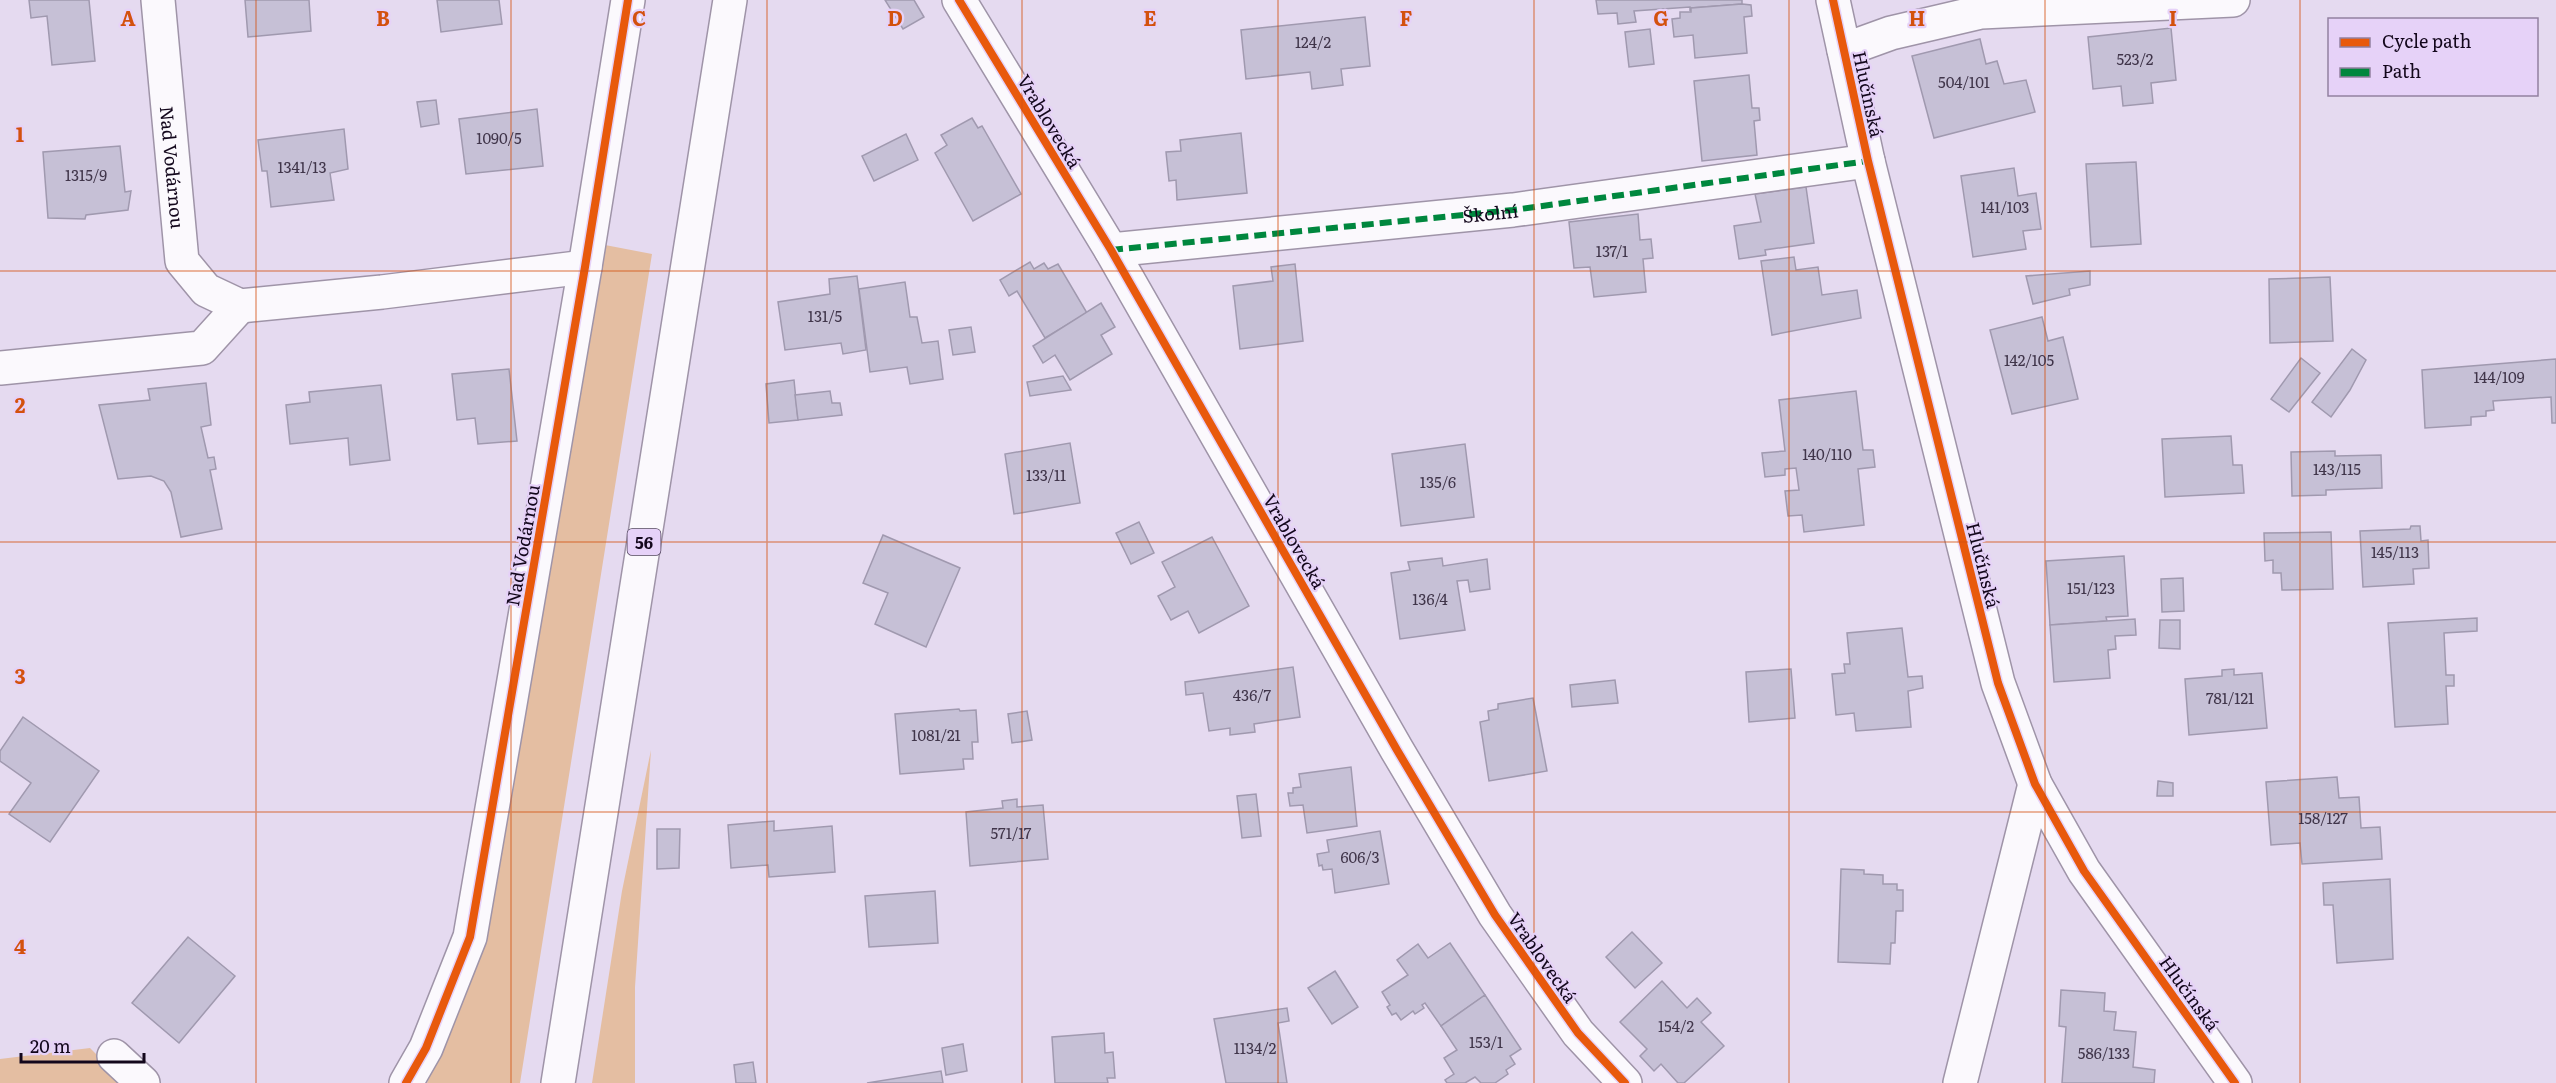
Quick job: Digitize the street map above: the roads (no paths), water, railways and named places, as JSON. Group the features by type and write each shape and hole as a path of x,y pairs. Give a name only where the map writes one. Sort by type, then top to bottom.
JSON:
{"street":[{"name":"Nad Vodárnou","path":"158,0 182,261 206,290 240,306"},
{"name":"Nad Vodárnou","path":"406,1083 426,1048 470,937 585,267 628,0"},
{"name":"56","path":"558,1083 730,0"},
{"name":"Vrablovecká","path":"959,0 1111,250 1495,915 1578,1033 1625,1083"},
{"name":"Hlučínská","path":"1833,0 1868,161 1998,683 2035,784 2084,871 2235,1083"},
{"path":"1844,50 1891,33 1982,12 2233,0"},
{"name":"Školní","path":"1111,250 1513,210 1868,161"},
{"path":"0,368 202,348 240,306 382,292 585,267"},
{"path":"1960,1083 2035,784"},
{"path":"114,1056 144,1083"}]}
